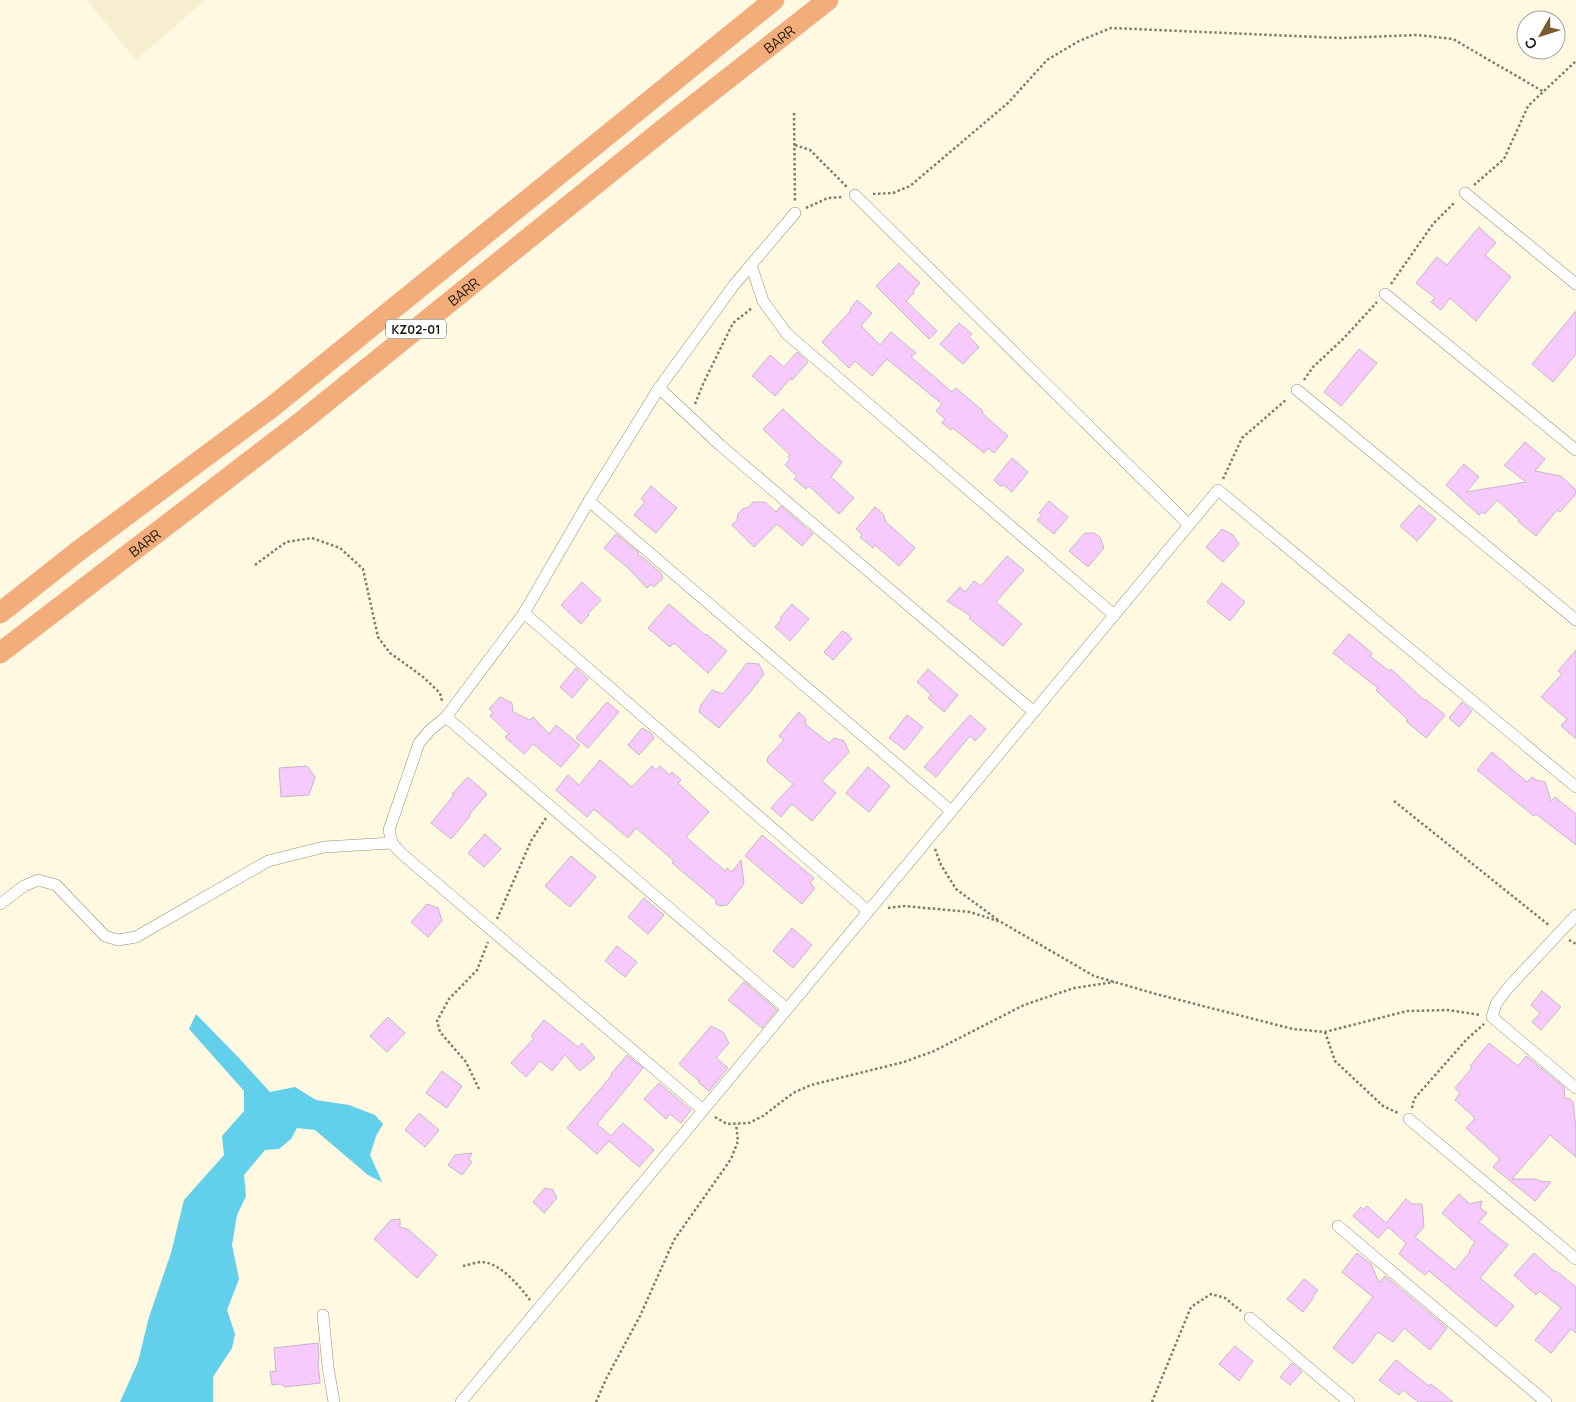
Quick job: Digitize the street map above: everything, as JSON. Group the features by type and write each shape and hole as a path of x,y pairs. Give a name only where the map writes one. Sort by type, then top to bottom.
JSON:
{"highway":[{"name":"KZ02-01","path":"0,613 272,406 774,0"},
{"name":"BARR","path":"0,653 301,422 670,124 828,0"}],"street":[{"path":"1465,193 1576,284"},
{"path":"855,195 1189,524"},
{"path":"703,1110 401,853 392,843 389,830 419,743 430,730 446,717 524,612 589,501 659,388 734,285 795,213"},
{"path":"751,265 762,301 786,334 1114,615"},
{"path":"1385,294 1576,450"},
{"path":"659,388 720,445 1034,712"},
{"path":"1297,390 1576,620"},
{"path":"461,1402 1218,490 1576,787"},
{"path":"589,501 951,811"},
{"path":"524,612 868,911"},
{"path":"446,717 787,1009"},
{"path":"0,904 24,886 38,880 56,885 105,936 118,940 136,937 268,861 324,847 392,843"},
{"path":"1576,915 1507,989 1496,1004 1492,1017 1576,1088"},
{"path":"1409,1119 1576,1259"},
{"path":"1338,1226 1546,1402"},
{"path":"323,1315 328,1367 334,1402"},
{"path":"1250,1318 1350,1402"}],"path":[{"path":"794,112 795,213 828,198 893,193 910,186 1008,103 1047,60 1079,41 1111,28 1341,38 1417,36 1453,39 1544,92"},
{"path":"1218,490 1242,438 1297,390 1313,367 1344,338 1385,294 1433,224 1504,159 1528,106 1576,61"},
{"path":"795,145 810,150 855,195"},
{"path":"691,418 702,384 733,323 745,312 762,301"},
{"path":"255,565 286,542 312,538 340,548 363,569 378,637 390,653 422,676 440,693 446,717"},
{"path":"1394,801 1559,933 1576,944"},
{"path":"479,1088 466,1062 440,1032 437,1021 449,1000 477,970 531,841 552,808"},
{"path":"931,836 940,865 956,889 1001,922 1094,976 1293,1029 1325,1032 1406,1011 1448,1010 1492,1017"},
{"path":"868,911 904,906 970,912 1001,922"},
{"path":"703,1110 727,1124 749,1123 763,1116 793,1093 810,1085 904,1062 934,1051 1024,1005 1074,988 1116,982"},
{"path":"1325,1032 1335,1061 1383,1106 1409,1119 1414,1099 1467,1039 1492,1017"},
{"path":"596,1402 606,1379 640,1316 674,1240 731,1160 738,1141 736,1124"},
{"path":"463,1266 483,1262 498,1268 516,1282 538,1309"},
{"path":"1152,1402 1191,1307 1210,1294 1225,1298 1250,1318"}],"shaded area":[{"path":"87,0 205,0 136,60"}],"water":[{"path":"196,1014 270,1092 295,1087 316,1100 349,1105 375,1115 383,1124 376,1136 370,1155 382,1182 368,1175 315,1130 297,1128 291,1139 279,1149 265,1150 244,1175 246,1196 237,1215 232,1245 239,1279 227,1310 235,1334 232,1348 213,1377 213,1402 120,1402 138,1362 149,1317 171,1253 184,1200 224,1155 222,1136 244,1111 244,1091 189,1029"}],"building":[{"path":"1479,227 1496,243 1485,255 1511,277 1476,321 1450,298 1441,310 1431,302 1435,298 1416,283 1437,257 1447,265"},
{"path":"899,263 920,283 906,301 937,331 929,339 876,286"},
{"path":"857,300 872,313 861,326 880,345 891,332 916,353 911,357 952,392 956,388 1008,436 994,453 988,448 984,453 953,428 951,430 942,423 945,419 936,411 942,404 887,359 872,376 855,361 849,368 822,342 851,310"},
{"path":"1576,311 1576,354 1553,382 1532,364"},
{"path":"959,323 972,334 969,337 979,347 963,364 940,344"},
{"path":"1359,349 1377,363 1341,406 1324,392"},
{"path":"797,352 808,362 775,396 752,376 770,355 784,367"},
{"path":"783,409 842,462 831,477 854,498 839,514 809,486 806,489 794,479 797,476 785,465 790,459 788,457 790,455 763,429"},
{"path":"1525,442 1545,459 1535,471 1561,476 1576,490 1576,494 1560,512 1557,510 1536,536 1497,500 1485,514 1482,512 1479,515 1446,485 1464,464 1479,477 1466,492 1526,482 1504,465"},
{"path":"1012,458 1028,472 1012,492 1004,485 1000,486 994,480"},
{"path":"651,486 677,508 656,533 634,515 645,502 641,499"},
{"path":"1049,501 1068,517 1054,534 1037,520 1042,515 1039,513"},
{"path":"753,502 765,502 776,512 781,506 813,534 802,546 777,524 754,547 732,525 737,520 738,514 742,509 749,507"},
{"path":"1419,505 1436,519 1417,541 1400,526"},
{"path":"875,507 883,514 886,522 915,548 899,566 875,545 873,548 860,537 862,534 856,529"},
{"path":"1222,529 1233,535 1239,544 1223,562 1206,547"},
{"path":"1085,533 1094,533 1100,537 1104,548 1088,567 1069,551"},
{"path":"616,534 639,553 637,555 661,573 663,578 654,587 651,584 647,588 627,567 604,548"},
{"path":"1007,556 1024,570 996,602 1022,624 1003,646 969,618 971,616 947,601 960,587 965,592 974,581 981,586"},
{"path":"582,582 601,600 581,624 561,605"},
{"path":"1222,583 1245,602 1230,621 1207,602"},
{"path":"669,604 727,651 708,673 674,643 670,647 648,628"},
{"path":"792,604 809,619 790,641 775,627"},
{"path":"842,631 852,639 833,660 824,652"},
{"path":"1349,634 1372,653 1370,656 1389,671 1391,669 1424,700 1445,715 1426,738 1406,721 1408,720 1376,690 1378,688 1333,653"},
{"path":"1576,650 1576,739 1561,726 1567,719 1541,697 1562,674 1558,671"},
{"path":"747,663 759,664 764,674 719,728 699,712 701,705 712,690 723,694"},
{"path":"576,668 588,679 572,698 560,687"},
{"path":"928,669 958,695 944,712 928,698 931,695 917,682"},
{"path":"500,697 512,703 513,712 530,720 533,717 549,734 556,725 580,745 561,767 533,744 524,754 505,737 509,734 490,716 493,712 489,709"},
{"path":"607,702 619,712 588,748 576,738"},
{"path":"1462,702 1472,711 1459,727 1449,718"},
{"path":"799,712 806,719 805,724 829,743 834,738 844,741 849,752 822,781 836,793 812,821 792,804 781,817 771,808 793,784 767,762 768,757 784,740 779,736"},
{"path":"907,715 923,727 905,750 889,738"},
{"path":"970,715 986,729 975,741 970,736 936,777 924,767"},
{"path":"642,728 651,733 654,738 639,755 628,745"},
{"path":"1492,752 1527,782 1532,777 1545,782 1551,801 1555,797 1576,814 1576,845 1536,814 1534,816 1477,770"},
{"path":"600,760 632,787 652,766 656,770 660,766 670,775 672,772 681,780 678,783 709,812 686,837 725,871 727,868 732,872 741,860 744,884 727,905 720,906 716,904 716,900 672,863 674,861 636,828 628,838 594,809 587,817 556,790 568,775 579,785"},
{"path":"307,766 315,777 309,795 281,797 279,768"},
{"path":"868,767 890,786 869,812 846,793"},
{"path":"468,777 487,794 451,839 431,823 454,795 452,794"},
{"path":"485,834 501,849 484,867 468,853"},
{"path":"762,835 814,878 810,883 815,888 802,904 745,856"},
{"path":"571,856 596,877 570,907 545,886"},
{"path":"644,898 664,915 648,934 628,917"},
{"path":"427,904 438,908 442,921 428,937 411,922"},
{"path":"792,928 812,945 793,968 773,951"},
{"path":"617,946 637,962 625,977 605,961"},
{"path":"744,982 777,1010 762,1028 728,1000"},
{"path":"1542,991 1561,1007 1541,1030 1532,1022 1540,1013 1531,1005"},
{"path":"388,1017 405,1033 387,1052 370,1036"},
{"path":"544,1020 578,1047 582,1043 595,1058 580,1071 565,1055 552,1071 540,1061 526,1077 511,1063 534,1038 531,1036"},
{"path":"711,1026 723,1032 729,1043 716,1058 728,1068 709,1091 679,1064"},
{"path":"1489,1043 1518,1066 1526,1056 1564,1087 1565,1098 1573,1102 1576,1129 1576,1157 1550,1135 1512,1179 1536,1179 1551,1182 1535,1201 1493,1167 1500,1159 1466,1128 1475,1118 1455,1100 1460,1093 1455,1088 1472,1068 1470,1066"},
{"path":"627,1055 643,1068 597,1124 611,1136 623,1123 654,1150 639,1167 609,1141 597,1154 567,1128"},
{"path":"442,1071 462,1086 447,1108 426,1093"},
{"path":"659,1083 691,1110 681,1123 670,1114 666,1119 644,1099"},
{"path":"419,1113 439,1130 425,1147 405,1130"},
{"path":"472,1153 469,1159 472,1162 462,1175 448,1165 455,1155"},
{"path":"545,1188 553,1190 557,1198 544,1213 533,1202"},
{"path":"1459,1194 1470,1204 1482,1201 1480,1208 1487,1213 1479,1222 1508,1245 1480,1278 1514,1306 1496,1327 1429,1271 1425,1275 1399,1254 1406,1243 1388,1227 1378,1238 1353,1216 1361,1207 1363,1210 1367,1206 1386,1223 1406,1199 1412,1204 1422,1204 1424,1227 1415,1237 1455,1270 1470,1252 1475,1242 1442,1213"},
{"path":"400,1219 400,1227 409,1230 437,1255 417,1278 374,1239 391,1220"},
{"path":"1357,1253 1371,1264 1379,1283 1385,1276 1447,1328 1430,1350 1404,1328 1393,1342 1378,1332 1353,1364 1333,1348 1373,1297 1342,1272"},
{"path":"1534,1253 1555,1272 1576,1287 1576,1333 1571,1329 1551,1353 1535,1340 1561,1308 1540,1291 1536,1295 1514,1275"},
{"path":"1304,1279 1318,1290 1303,1312 1287,1299"},
{"path":"318,1343 320,1383 285,1387 281,1384 272,1385 270,1372 276,1371 274,1348"},
{"path":"1235,1346 1253,1361 1239,1381 1219,1364"},
{"path":"1396,1360 1453,1402 1418,1402 1403,1390 1399,1395 1379,1380"},
{"path":"1292,1363 1302,1372 1290,1385 1280,1377"}]}
